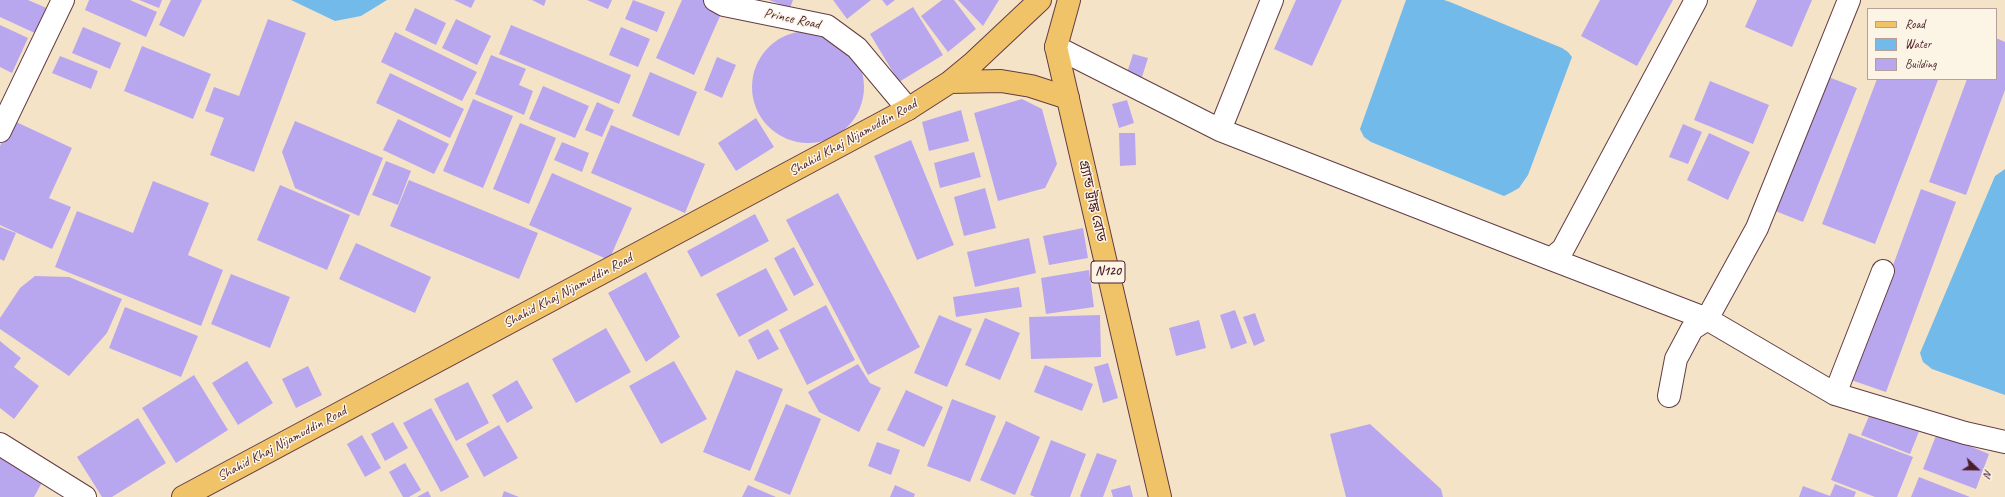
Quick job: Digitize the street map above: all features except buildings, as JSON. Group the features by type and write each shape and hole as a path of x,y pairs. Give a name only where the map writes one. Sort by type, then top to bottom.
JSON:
{"main road":[{"name":"Shahid Khaj Nijamuddin Road","path":"183,497 908,109 950,82 973,63 1040,0"},
{"name":"গ্র্যান্ড ট্রাঙ্ক রোড","path":"1069,0 1056,47 1160,497"},
{"path":"950,82 1001,81 1031,86 1068,98"}],"street":[{"path":"0,131 62,0"},
{"name":"Prince Road","path":"715,0 724,5 827,26 858,48 908,109"},
{"path":"1220,130 1272,0"},
{"path":"1551,259 1563,249 1696,0"},
{"path":"1669,396 1676,359 1692,329 1707,319 1757,228 1850,0"},
{"path":"1056,47 1220,130 1707,319 1835,394 1965,433 2005,442"},
{"path":"1835,394 1883,271"},
{"path":"0,444 85,497"}],"water":[{"path":"291,0 387,0 361,16 335,21"},
{"path":"1406,0 1444,0 1450,2 1562,48 1572,57 1528,175 1519,188 1504,196 1371,142 1364,137 1360,129"},
{"path":"2005,169 2005,395 1932,369 1923,362 1920,353 1995,176"}]}
